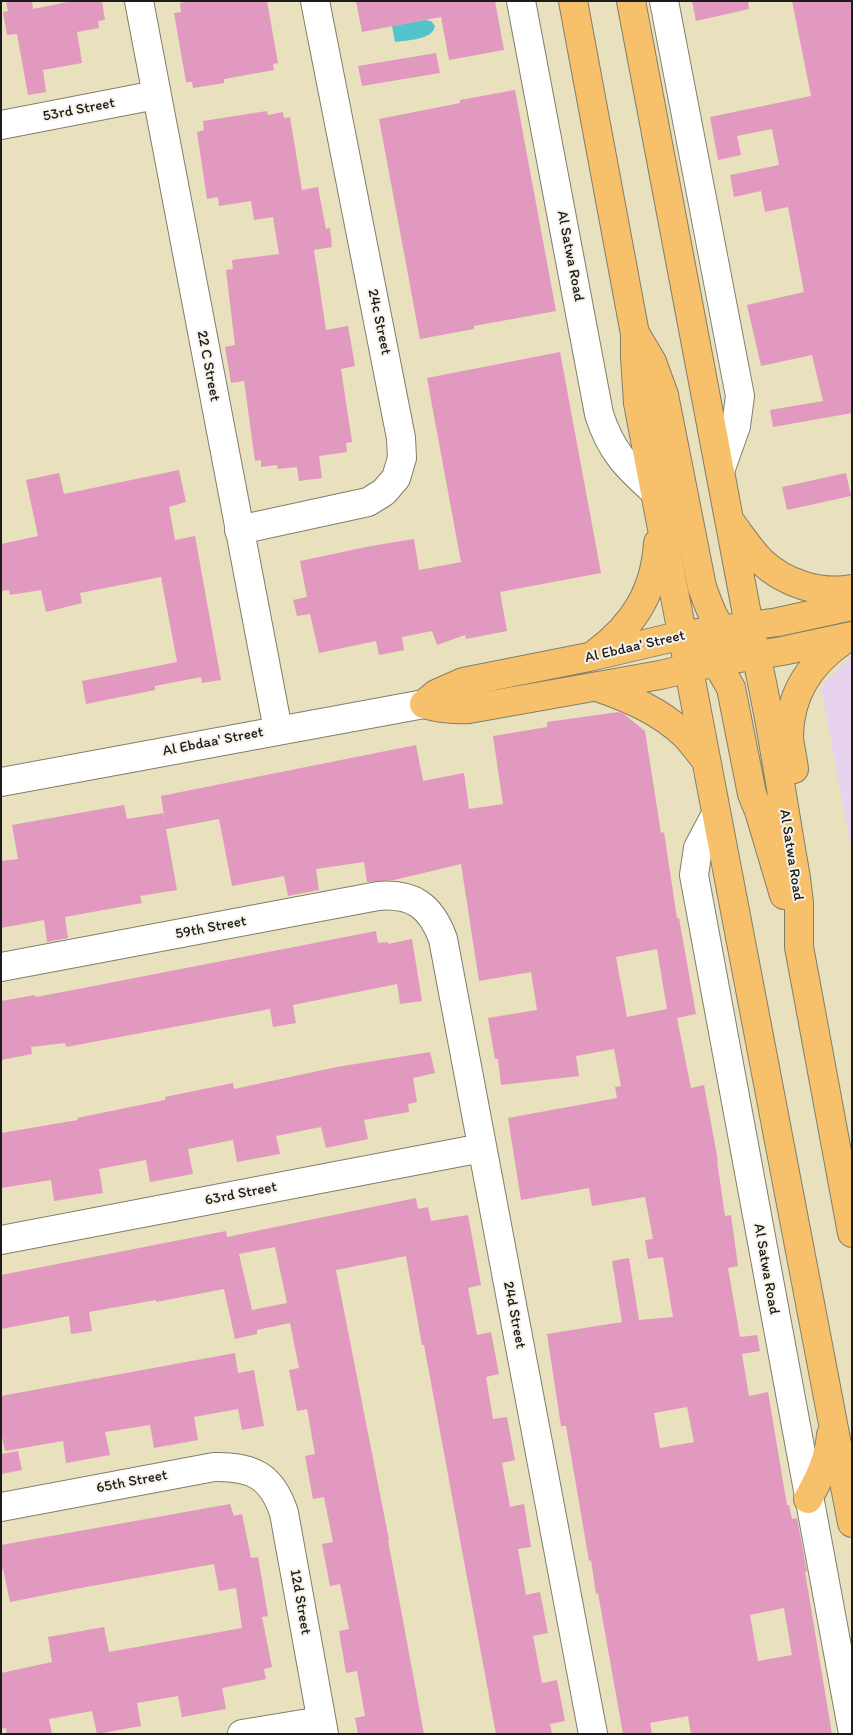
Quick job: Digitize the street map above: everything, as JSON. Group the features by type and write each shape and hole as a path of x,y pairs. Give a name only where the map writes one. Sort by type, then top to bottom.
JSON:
{"main road":[{"path":"572,1 636,334 635,357 638,403 852,1523"},
{"path":"631,1 749,625"},
{"path":"636,334 652,362 664,395 702,587 712,616 731,639 756,656"},
{"path":"589,657 609,643 626,626 640,607 651,584 657,561 657,502"},
{"path":"729,519 761,561 779,576 800,585 823,590 852,589"},
{"name":"Al Ebdaa' Street","path":"424,704 443,691 463,682 589,657 683,635 721,628 778,622 852,606"},
{"name":"Al Satwa Road","path":"749,625 797,884 799,947 852,1233"},
{"path":"683,635 694,638 716,662 731,688 752,794 759,811 799,947"},
{"path":"799,947 807,925 814,879 789,740 791,714 799,690 812,668 831,650 851,636"},
{"name":"Al Ebdaa' Street","path":"424,704 454,710 469,709 688,670 716,662 756,656 851,636"},
{"path":"596,687 629,698 659,714 684,735 706,759"},
{"path":"808,1499 826,1462 832,1422"}],"street":[{"name":"22 C Street","path":"138,1 278,730"},
{"name":"24c Street","path":"239,530 368,502 384,492 396,478 402,458 401,438 387,364 315,1"},
{"name":"Al Satwa Road","path":"521,1 600,414 611,444 657,502"},
{"path":"664,1 740,396 736,426 720,471"},
{"name":"53rd Street","path":"1,125 156,95"},
{"name":"Al Ebdaa' Street","path":"1,782 424,704"},
{"name":"Al Satwa Road","path":"716,814 698,848 694,875 808,1499 852,1728"},
{"name":"59th Street","path":"1,967 378,896 392,895 420,903"},
{"name":"24d Street","path":"420,903 438,926 442,939 593,1734"},
{"name":"63rd Street","path":"1,1240 482,1148"},
{"name":"65th Street","path":"1,1507 214,1467 231,1466 247,1470 262,1477"},
{"name":"12d Street","path":"262,1477 280,1499 284,1513 323,1727"},
{"path":"242,1734 323,1727"}],"shaded area":[{"path":"852,655 852,853 821,687"}],"water":[{"path":"425,20 431,21 435,26 430,34 425,37 395,42 392,26"}],"building":[{"path":"6,1 32,1 33,9 72,1 102,1 105,20 98,21 99,28 77,32 82,63 43,70 46,92 28,95 17,34 7,35 3,12 8,11"},
{"path":"191,1 267,1 278,63 273,64 274,70 224,79 224,83 193,88 192,82 186,82 174,13 181,12 180,3"},
{"path":"356,1 495,1 504,50 449,60 441,17 362,32"},
{"path":"692,1 748,1 749,9 696,21"},
{"path":"792,1 852,1 852,413 773,427 770,410 823,401 812,355 761,366 747,305 804,292 788,207 765,212 761,191 734,197 730,175 779,165 772,129 737,136 741,155 718,160 710,117 811,96"},
{"path":"436,53 440,73 362,86 358,66"},
{"path":"515,90 556,311 474,326 474,329 420,339 379,119 460,103 460,100"},
{"path":"267,111 268,115 283,112 284,118 290,117 302,190 318,187 326,229 330,228 332,247 314,250 326,330 348,326 355,366 341,369 352,442 346,443 347,452 319,456 322,478 299,481 297,467 278,469 277,465 261,467 261,460 255,461 244,381 231,383 225,347 235,345 226,270 233,269 232,260 279,254 273,217 254,220 251,201 219,206 218,197 207,199 197,132 204,130 203,121"},
{"path":"560,352 601,573 500,592 507,631 466,639 465,635 437,645 432,631 402,637 404,650 379,655 376,641 319,653 310,614 297,616 293,600 307,597 300,561 414,539 419,570 461,562 427,378"},
{"path":"179,470 186,502 169,507 175,540 195,536 221,680 202,683 201,677 155,686 155,690 86,704 82,681 177,662 161,577 80,593 82,603 46,612 41,590 10,595 9,590 1,591 1,544 38,536 26,480 59,473 64,494"},
{"path":"846,473 851,496 787,510 782,487"},
{"path":"619,712 645,731 661,833 664,832 677,918 679,918 696,1014 677,1018 691,1088 704,1085 718,1161 725,1216 731,1215 738,1266 728,1268 740,1337 757,1335 760,1351 742,1354 749,1396 768,1392 787,1505 789,1505 792,1519 797,1518 832,1734 691,1734 688,1716 650,1723 652,1734 623,1734 598,1593 596,1594 591,1560 589,1561 566,1426 561,1426 547,1334 622,1322 612,1261 629,1258 639,1320 673,1317 663,1257 648,1259 645,1240 653,1239 645,1197 592,1206 589,1188 521,1200 508,1118 617,1098 615,1087 621,1086 614,1049 576,1056 579,1076 501,1085 498,1059 495,1059 488,1018 537,1010 531,972 479,981 461,864 394,880 367,882 364,862 316,869 319,890 288,896 284,876 232,886 219,819 166,829 177,890 140,896 142,903 65,917 68,938 47,942 44,920 1,928 1,861 18,859 12,825 124,805 127,819 164,813 161,796 416,745 423,781 464,773 469,809 503,804 493,736 547,727 547,722","holes":["657,949 667,1009 627,1017 616,957","687,1407 694,1442 660,1448 654,1413","784,1608 792,1655 758,1661 750,1615"]},
{"path":"376,931 378,943 388,942 388,944 412,939 422,1001 400,1004 397,984 293,1005 296,1023 273,1027 270,1009 66,1047 65,1043 31,1047 32,1054 1,1060 1,1001 68,991"},
{"path":"430,1052 435,1073 413,1078 417,1102 408,1104 409,1112 364,1120 368,1139 326,1148 321,1127 276,1136 280,1154 237,1162 233,1140 188,1149 193,1174 150,1182 146,1160 99,1169 103,1193 54,1201 51,1180 1,1188 1,1133 78,1120 77,1118 165,1100 165,1097 233,1083 234,1089 337,1067"},
{"path":"416,1198 418,1209 428,1207 431,1221 468,1215 481,1285 468,1288 477,1335 491,1332 499,1374 486,1377 493,1419 507,1417 515,1460 502,1463 510,1507 524,1504 531,1547 518,1549 526,1595 540,1592 548,1633 533,1636 542,1683 557,1680 565,1721 550,1724 552,1734 496,1734 406,1256 336,1270 389,1540 424,1734 358,1734 355,1718 365,1716 357,1671 346,1673 339,1631 349,1629 340,1584 330,1586 322,1544 333,1542 324,1497 313,1499 305,1456 315,1454 307,1409 297,1411 289,1370 299,1368 290,1323 257,1330 257,1334 235,1339 224,1289 89,1312 92,1331 71,1334 69,1316 1,1329 1,1275 226,1231 227,1237","holes":["275,1247 287,1303 252,1310 239,1254"]},
{"path":"235,1353 238,1373 254,1370 264,1426 242,1430 238,1409 194,1417 198,1440 154,1448 150,1425 105,1432 110,1455 66,1463 63,1441 5,1451 1,1432 1,1396"},
{"path":"18,1451 22,1470 1,1474 1,1454"},
{"path":"230,1504 234,1516 242,1514 251,1558 258,1557 268,1616 262,1617 272,1667 264,1669 266,1679 222,1688 226,1709 182,1717 178,1696 137,1703 141,1726 97,1734 92,1711 49,1719 52,1734 7,1734 6,1728 1,1729 1,1673 52,1662 48,1637 104,1627 109,1652 242,1628 236,1588 219,1591 214,1564 10,1602 3,1569 1,1570 1,1545"}]}
